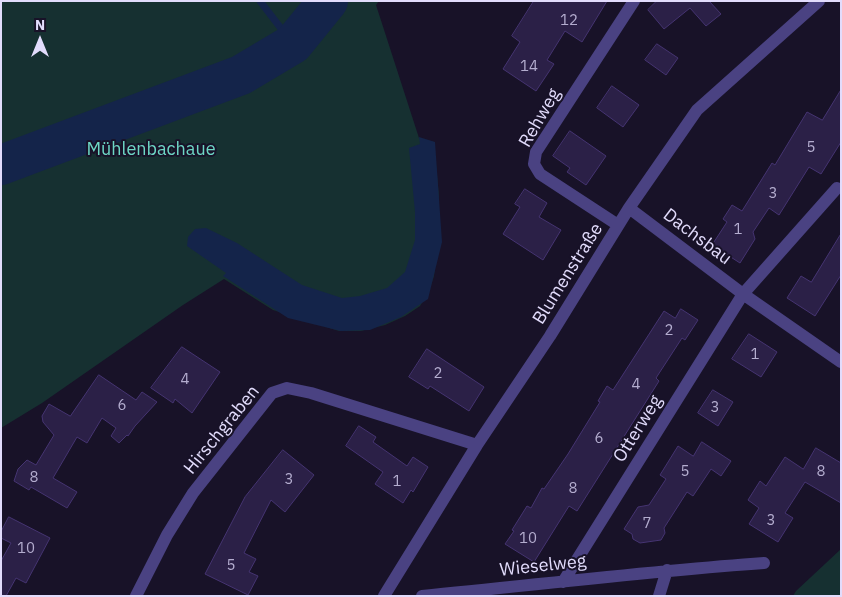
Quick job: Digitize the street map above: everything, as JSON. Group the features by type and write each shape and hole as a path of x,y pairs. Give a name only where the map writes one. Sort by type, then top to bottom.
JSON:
{"street":[{"name":"Rehweg","path":"618,225 540,174 534,164 536,152 634,1"},
{"name":"Blumenstraße","path":"384,596 477,445 550,336 618,225 697,110 819,1"},
{"path":"744,294 837,188"},
{"name":"Dachsbau","path":"629,208 744,294 841,362"},
{"name":"Otterweg","path":"563,582 744,294"},
{"name":"Hirschgraben","path":"136,596 167,535 193,493 272,393 287,388 311,393 477,445"},
{"name":"Wieselweg","path":"422,596 667,570 764,563"},
{"path":"659,596 667,570"}],"green space":[{"name":"Mühlenbachaue","path":"1,1 379,1 376,5 419,138 434,142 439,196 438,240 434,276 429,291 420,306 405,316 385,325 361,331 339,331 273,310 224,279 183,305 42,403 1,428"},
{"path":"841,549 841,596 793,596 796,591"}],"water":[{"path":"419,137 435,142 442,242 428,299 401,317 370,330 341,331 288,318 223,276 226,273 187,246 188,237 195,229 206,228 237,243 302,285 342,298 360,296 387,288 405,272 415,240 415,212 409,148 420,144"}],"building":[{"path":"534,1 607,1 582,42 565,31 547,60 554,64 536,91 503,69 520,42 512,36"},
{"path":"657,1 709,1 721,14 706,26 690,8 664,29 648,10"},
{"path":"657,44 678,58 666,75 645,60"},
{"path":"612,86 639,105 623,127 597,108"},
{"path":"841,90 841,142 821,174 809,167 779,215 769,208 753,232 755,239 740,263 712,245 727,222 723,219 732,205 742,211 772,163 775,165 807,112 822,120"},
{"path":"570,131 606,156 586,185 567,172 570,168 553,156"},
{"path":"525,189 547,203 539,217 561,230 543,260 503,234 520,207 515,204"},
{"path":"841,234 841,275 815,316 787,298 801,276 811,282"},
{"path":"681,309 698,320 685,340 682,338 656,378 659,381 577,511 569,506 534,562 505,544 527,506 531,508 542,488 544,489 568,454 600,402 598,401 607,386 613,390 664,311 675,318"},
{"path":"749,334 777,352 761,377 732,359"},
{"path":"182,347 220,372 192,413 175,399 173,403 151,388"},
{"path":"427,349 484,387 469,411 430,386 428,389 409,377"},
{"path":"99,375 136,400 142,392 157,402 128,436 119,443 111,436 116,428 102,418 87,443 77,437 53,478 77,492 67,508 31,487 29,490 14,481 18,469 27,460 36,465 54,435 43,422 42,416 49,404 70,416"},
{"path":"713,390 733,402 718,426 698,413"},
{"path":"359,426 376,437 373,442 407,466 413,457 428,467 413,492 411,490 403,503 375,484 383,472 346,446"},
{"path":"702,442 731,461 721,476 711,469 693,496 687,492 664,528 665,533 661,540 640,543 633,539 632,534 624,529 638,507 649,505 666,479 660,475 678,446 693,456"},
{"path":"816,448 841,463 841,503 805,482 785,513 793,518 778,542 749,524 759,508 748,500 760,481 766,486 785,457 803,469"},
{"path":"283,450 314,475 285,512 271,500 244,553 256,559 249,572 258,576 248,595 205,574 245,497"},
{"path":"9,517 50,538 26,583 16,578 6,596 1,596 1,561 11,543 1,538 1,532"}],"waterway":[{"path":"260,1 293,44"},
{"path":"1,165 241,75 293,44 328,1"}]}
